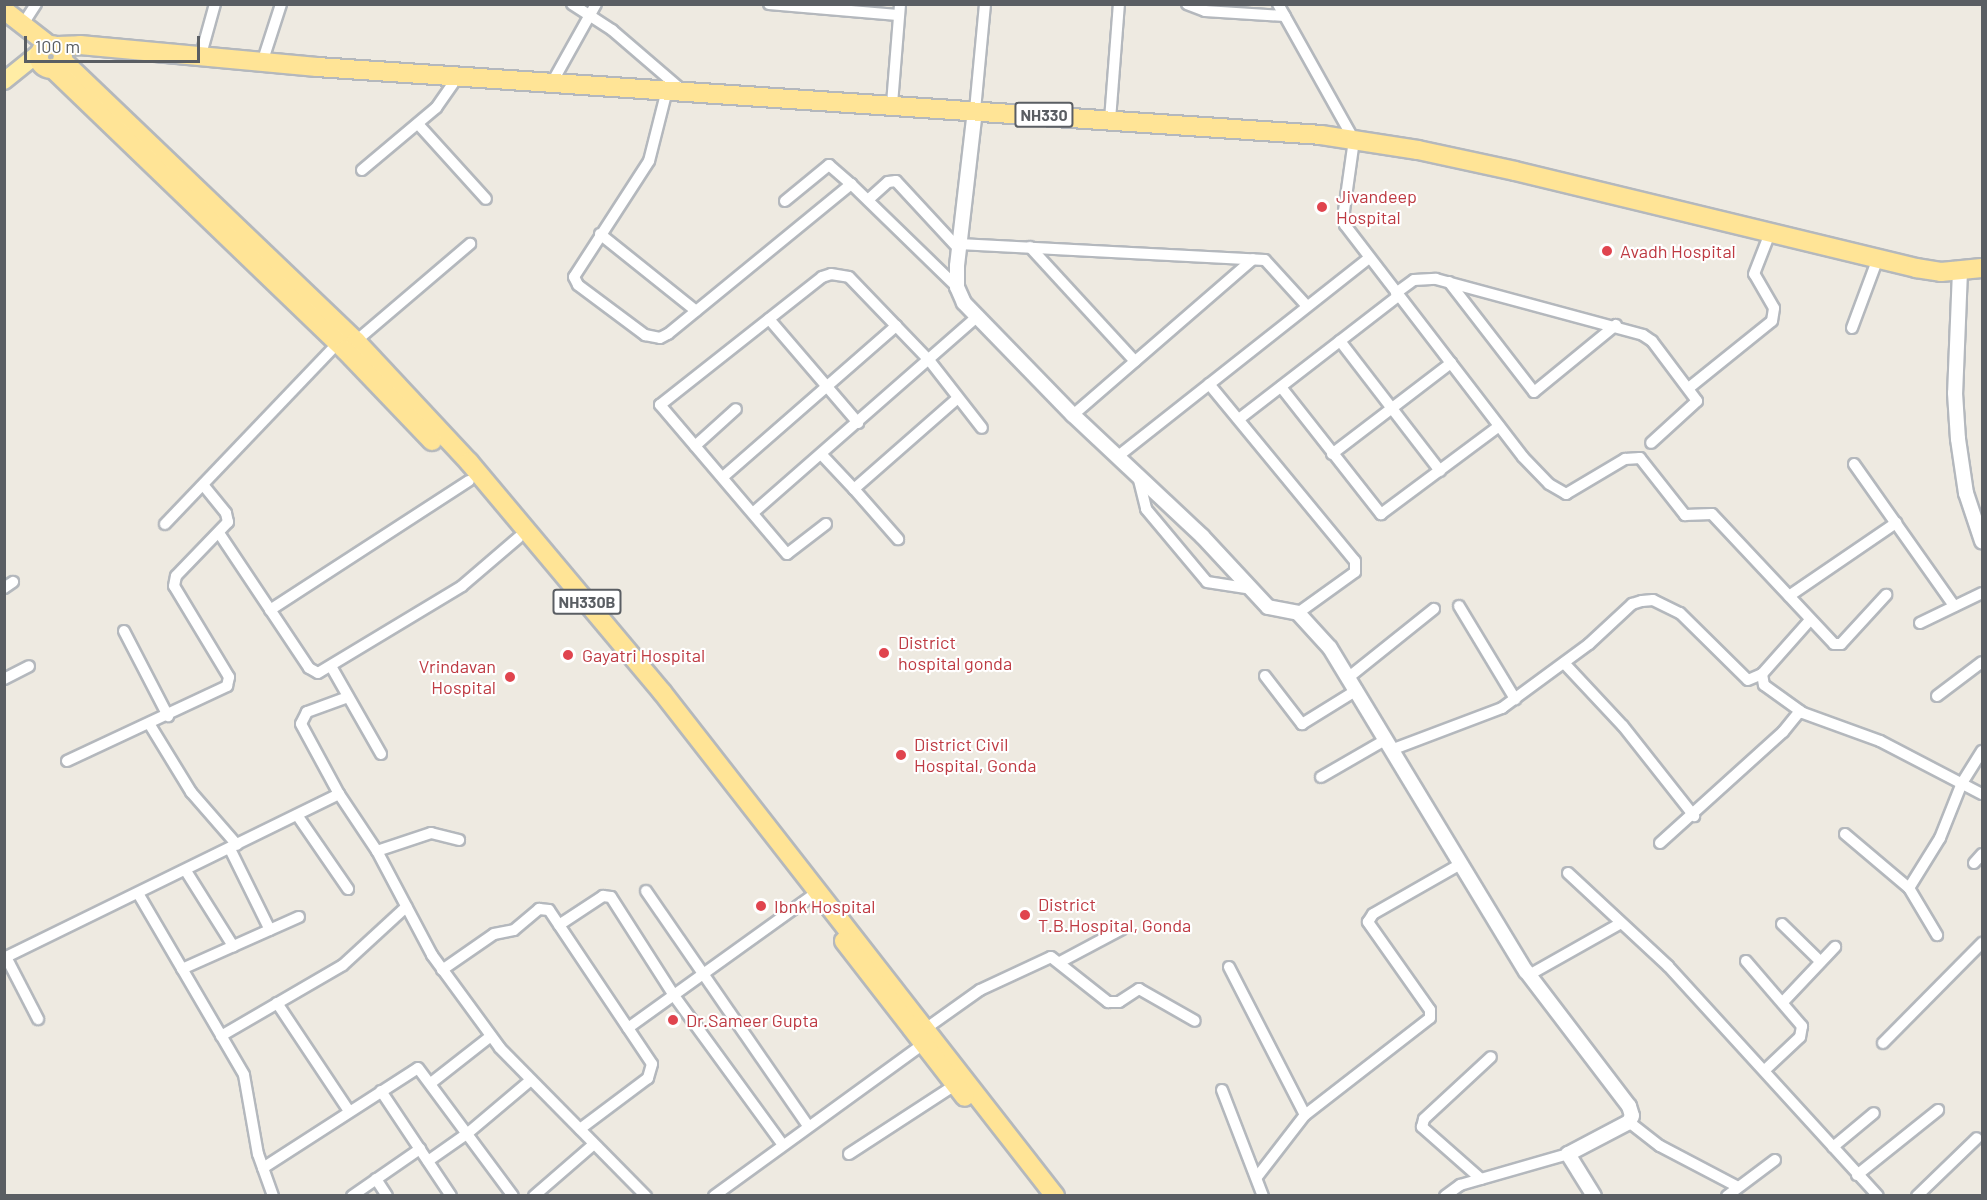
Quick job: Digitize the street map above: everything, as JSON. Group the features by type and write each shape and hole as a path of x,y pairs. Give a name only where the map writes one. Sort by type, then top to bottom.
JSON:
{"highway":[{"path":"4,10 23,24 50,55"},
{"path":"4,16 50,55"},
{"name":"NH330","path":"50,55 92,45 262,63 892,104 1354,140 1515,171 1924,270 1960,271 1983,268"},
{"name":"NH330B","path":"50,55 469,462 662,692 926,1036 956,1085 1041,1196"},
{"name":"NH330B","path":"347,342 666,709 810,897 1055,1196"}],"main road":[{"path":"5,80 50,55"}],"street":[{"path":"23,24 36,4"},
{"path":"200,58 215,4"},
{"path":"262,63 281,4"},
{"path":"572,4 589,15 675,91 650,161 575,271 578,285 652,338 668,334 851,184"},
{"path":"553,81 596,4"},
{"path":"769,4 899,10 892,104"},
{"path":"957,287 959,247 985,4"},
{"path":"1110,120 1119,4"},
{"path":"1187,4 1205,11 1285,16"},
{"path":"1278,4 1354,140 1344,211 1345,225 1523,457 1562,494 1625,459 1640,458 1685,515 1712,514 1833,644 1841,644 1886,595"},
{"path":"362,170 443,101 459,75"},
{"path":"418,123 486,199"},
{"path":"785,201 829,165 869,199 957,287 964,303 977,317 1139,480 1202,536 1252,589 1276,611 1292,609 1298,613 1330,648 1459,865 1530,975 1617,1088 1632,1116 1629,1122 1568,1154 1481,1179 1451,1194"},
{"path":"869,199 888,182 896,181 959,247 1029,247 1253,259 1271,264 1307,306"},
{"path":"1690,387 1772,321 1774,308 1754,274 1770,233"},
{"path":"600,234 696,311"},
{"path":"165,524 347,342 470,244"},
{"path":"1029,247 1135,361"},
{"path":"1117,457 1369,258"},
{"path":"1852,328 1878,258"},
{"path":"1073,415 1253,259"},
{"path":"1960,271 1955,393 1958,440 1966,493 1983,541"},
{"path":"826,524 787,554 660,405 822,277 840,274 849,277 928,360 982,428"},
{"path":"1239,420 1397,294 1422,277 1449,282 1575,318 1616,325 1652,341 1697,397 1696,404 1651,443"},
{"path":"1449,282 1534,392 1616,325"},
{"path":"753,512 822,455 977,317"},
{"path":"769,319 858,423"},
{"path":"723,477 896,326"},
{"path":"1340,341 1440,471"},
{"path":"1332,454 1450,363"},
{"path":"1209,384 1357,567 1298,613"},
{"path":"1281,387 1381,514 1499,426"},
{"path":"854,489 958,398"},
{"path":"695,446 736,409"},
{"path":"822,455 898,539"},
{"path":"1854,464 1954,606"},
{"path":"1139,480 1146,509 1207,582 1252,589"},
{"path":"270,610 469,481"},
{"path":"67,761 150,725 222,690 229,682 174,581 219,533 228,517 203,485"},
{"path":"1790,596 1896,523"},
{"path":"219,533 309,668 318,674 332,668 468,582 518,538"},
{"path":"1920,623 1983,593"},
{"path":"1321,777 1388,745 1488,715 1515,699 1564,663 1632,604 1653,600 1680,613 1748,680 1762,674 1810,620"},
{"path":"1459,606 1515,699"},
{"path":"1349,677 1434,609"},
{"path":"124,631 168,716"},
{"path":"1937,696 1983,662"},
{"path":"1564,663 1636,741 1694,816"},
{"path":"4,679 29,666"},
{"path":"332,668 381,754"},
{"path":"1762,674 1764,686 1800,711 1880,741 1983,794"},
{"path":"1265,676 1302,724 1357,690"},
{"path":"348,696 307,712 300,719 339,794 377,851 442,970 491,1036 531,1080 646,1196"},
{"path":"1660,843 1694,816 1783,732 1800,711"},
{"path":"150,725 191,792 234,847 270,930"},
{"path":"1909,888 1944,831 1962,783 1983,751"},
{"path":"38,1020 5,958 139,895 339,794"},
{"path":"297,815 348,889"},
{"path":"377,851 430,833 459,840"},
{"path":"1845,834 1909,888 1937,935"},
{"path":"1974,863 1983,854"},
{"path":"1257,1177 1305,1114 1430,1018 1430,1010 1370,927 1369,918 1459,865"},
{"path":"186,871 233,946"},
{"path":"1568,873 1619,924 1668,966 1766,1070 1878,1196"},
{"path":"646,891 808,1126"},
{"path":"139,895 221,1036 249,1091 263,1168 273,1196"},
{"path":"559,925 603,896 611,897 675,997 783,1145"},
{"path":"628,1028 675,997 810,897"},
{"path":"221,1036 343,965 406,907"},
{"path":"442,970 494,934 514,930 539,909 549,910 652,1064 651,1074 580,1129"},
{"path":"182,969 299,917"},
{"path":"1530,975 1619,924"},
{"path":"1782,924 1821,962"},
{"path":"1060,962 1122,928"},
{"path":"1883,1043 1983,944"},
{"path":"1783,1002 1835,947"},
{"path":"714,1196 926,1036 980,990 1047,959 1060,962 1108,1002 1119,1002 1139,989 1195,1021"},
{"path":"1746,961 1800,1020 1802,1031 1766,1070"},
{"path":"1229,967 1305,1114"},
{"path":"277,1004 349,1111"},
{"path":"431,1083 491,1036"},
{"path":"1481,1179 1422,1127 1424,1119 1491,1057"},
{"path":"263,1168 418,1068 513,1196"},
{"path":"428,1161 468,1134 531,1080"},
{"path":"849,1154 956,1085"},
{"path":"1222,1090 1263,1196"},
{"path":"381,1091 451,1196"},
{"path":"1857,1174 1938,1110"},
{"path":"1833,1147 1874,1113"},
{"path":"1629,1122 1660,1146 1738,1187"},
{"path":"1917,1196 1977,1138"},
{"path":"534,1196 594,1144"},
{"path":"352,1196 420,1149"},
{"path":"1568,1154 1594,1196"},
{"path":"1727,1196 1775,1160"},
{"path":"376,1179 387,1196"}],"place":[{"name":"Jivandeep Hospital","path":"1322,207"},
{"name":"Avadh Hospital","path":"1607,251"},
{"name":"District hospital gonda","path":"884,653"},
{"name":"Gayatri Hospital","path":"568,655"},
{"name":"Vrindavan Hospital","path":"510,677"},
{"name":"District Civil Hospital, Gonda","path":"901,755"},
{"name":"Ibnk Hospital","path":"761,906"},
{"name":"District T.B.Hospital, Gonda","path":"1025,915"},
{"name":"Dr.Sameer Gupta","path":"673,1020"}]}
